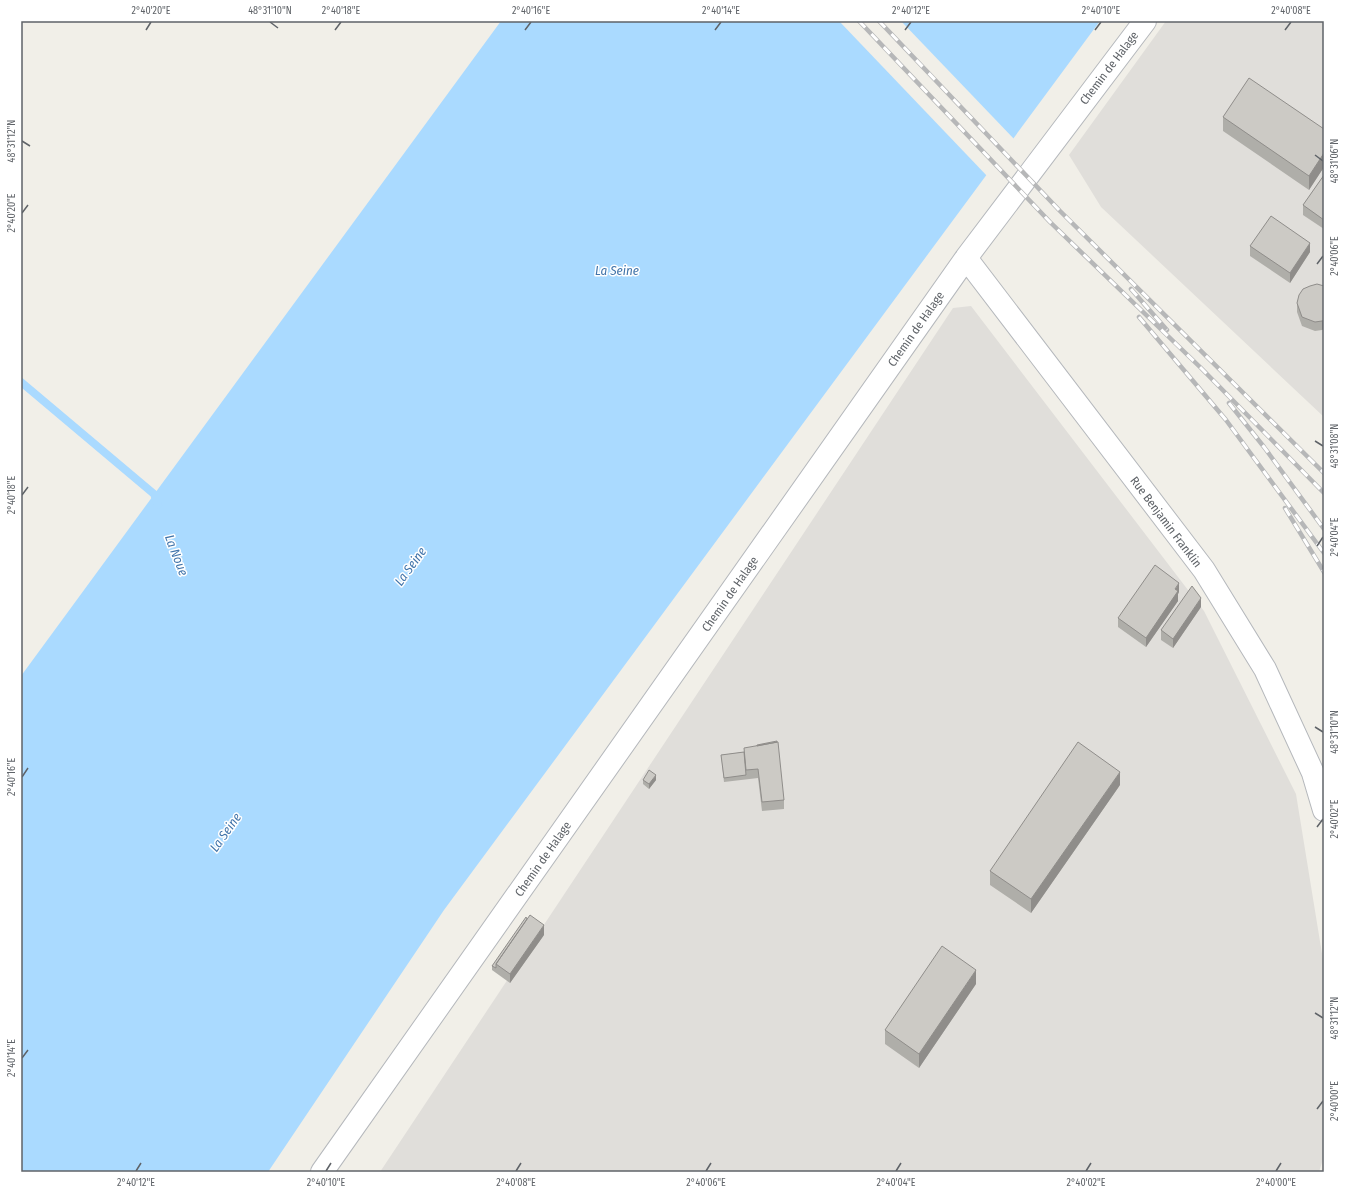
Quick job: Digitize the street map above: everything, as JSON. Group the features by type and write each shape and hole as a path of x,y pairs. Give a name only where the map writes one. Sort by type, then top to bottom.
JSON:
{"street":[{"name":"Chemin de Halage","path":"322,1172 966,258 1145,21"},
{"name":"Rue Benjamin Franklin","path":"966,258 1204,570 1265,668 1313,773 1324,810"}],"shaded area":[{"path":"1166,21 1324,21 1324,417 1101,207 1069,155"},
{"path":"971,306 1204,611 1296,794 1324,966 1324,1156 1319,1172 380,1172 953,308"}],"water":[{"name":"La Seine","path":"501,21 1100,21 444,910 268,1172 21,1172 21,676"}],"pier":[{"path":"839,21 901,21 1015,140 988,177"}],"building":[{"path":"1249,78 1324,129 1324,153 1309,176 1223,117"},
{"path":"1324,175 1324,220 1303,205"},
{"path":"1271,216 1310,243 1290,273 1250,246"},
{"path":"1317,284 1324,286 1324,320 1315,322 1302,317 1297,303 1299,295 1303,289"},
{"path":"1155,565 1179,583 1175,589 1178,591 1146,638 1118,618"},
{"path":"1192,586 1201,598 1173,639 1161,630"},
{"path":"777,742 757,746 757,745"},
{"path":"778,742 784,800 762,802 758,769 746,770 744,748"},
{"path":"1078,742 1120,772 1031,899 990,871"},
{"path":"744,752 746,775 724,778 721,755"},
{"path":"649,770 656,775 649,784 643,780"},
{"path":"530,915 544,925 510,974 496,964"},
{"path":"526,917 527,919 496,964 496,968 492,966"},
{"path":"942,946 976,970 919,1054 885,1030"}],"waterway":[{"name":"La Noue","path":"21,382 154,494 158,505"}],"railway":[{"path":"859,21 1050,222 1201,368 1324,493"},
{"path":"879,21 1060,211 1324,473"},
{"path":"1131,289 1167,330"},
{"path":"1139,317 1226,420 1324,553"},
{"path":"1229,403 1264,447 1324,529"},
{"path":"1285,508 1324,572"}]}
